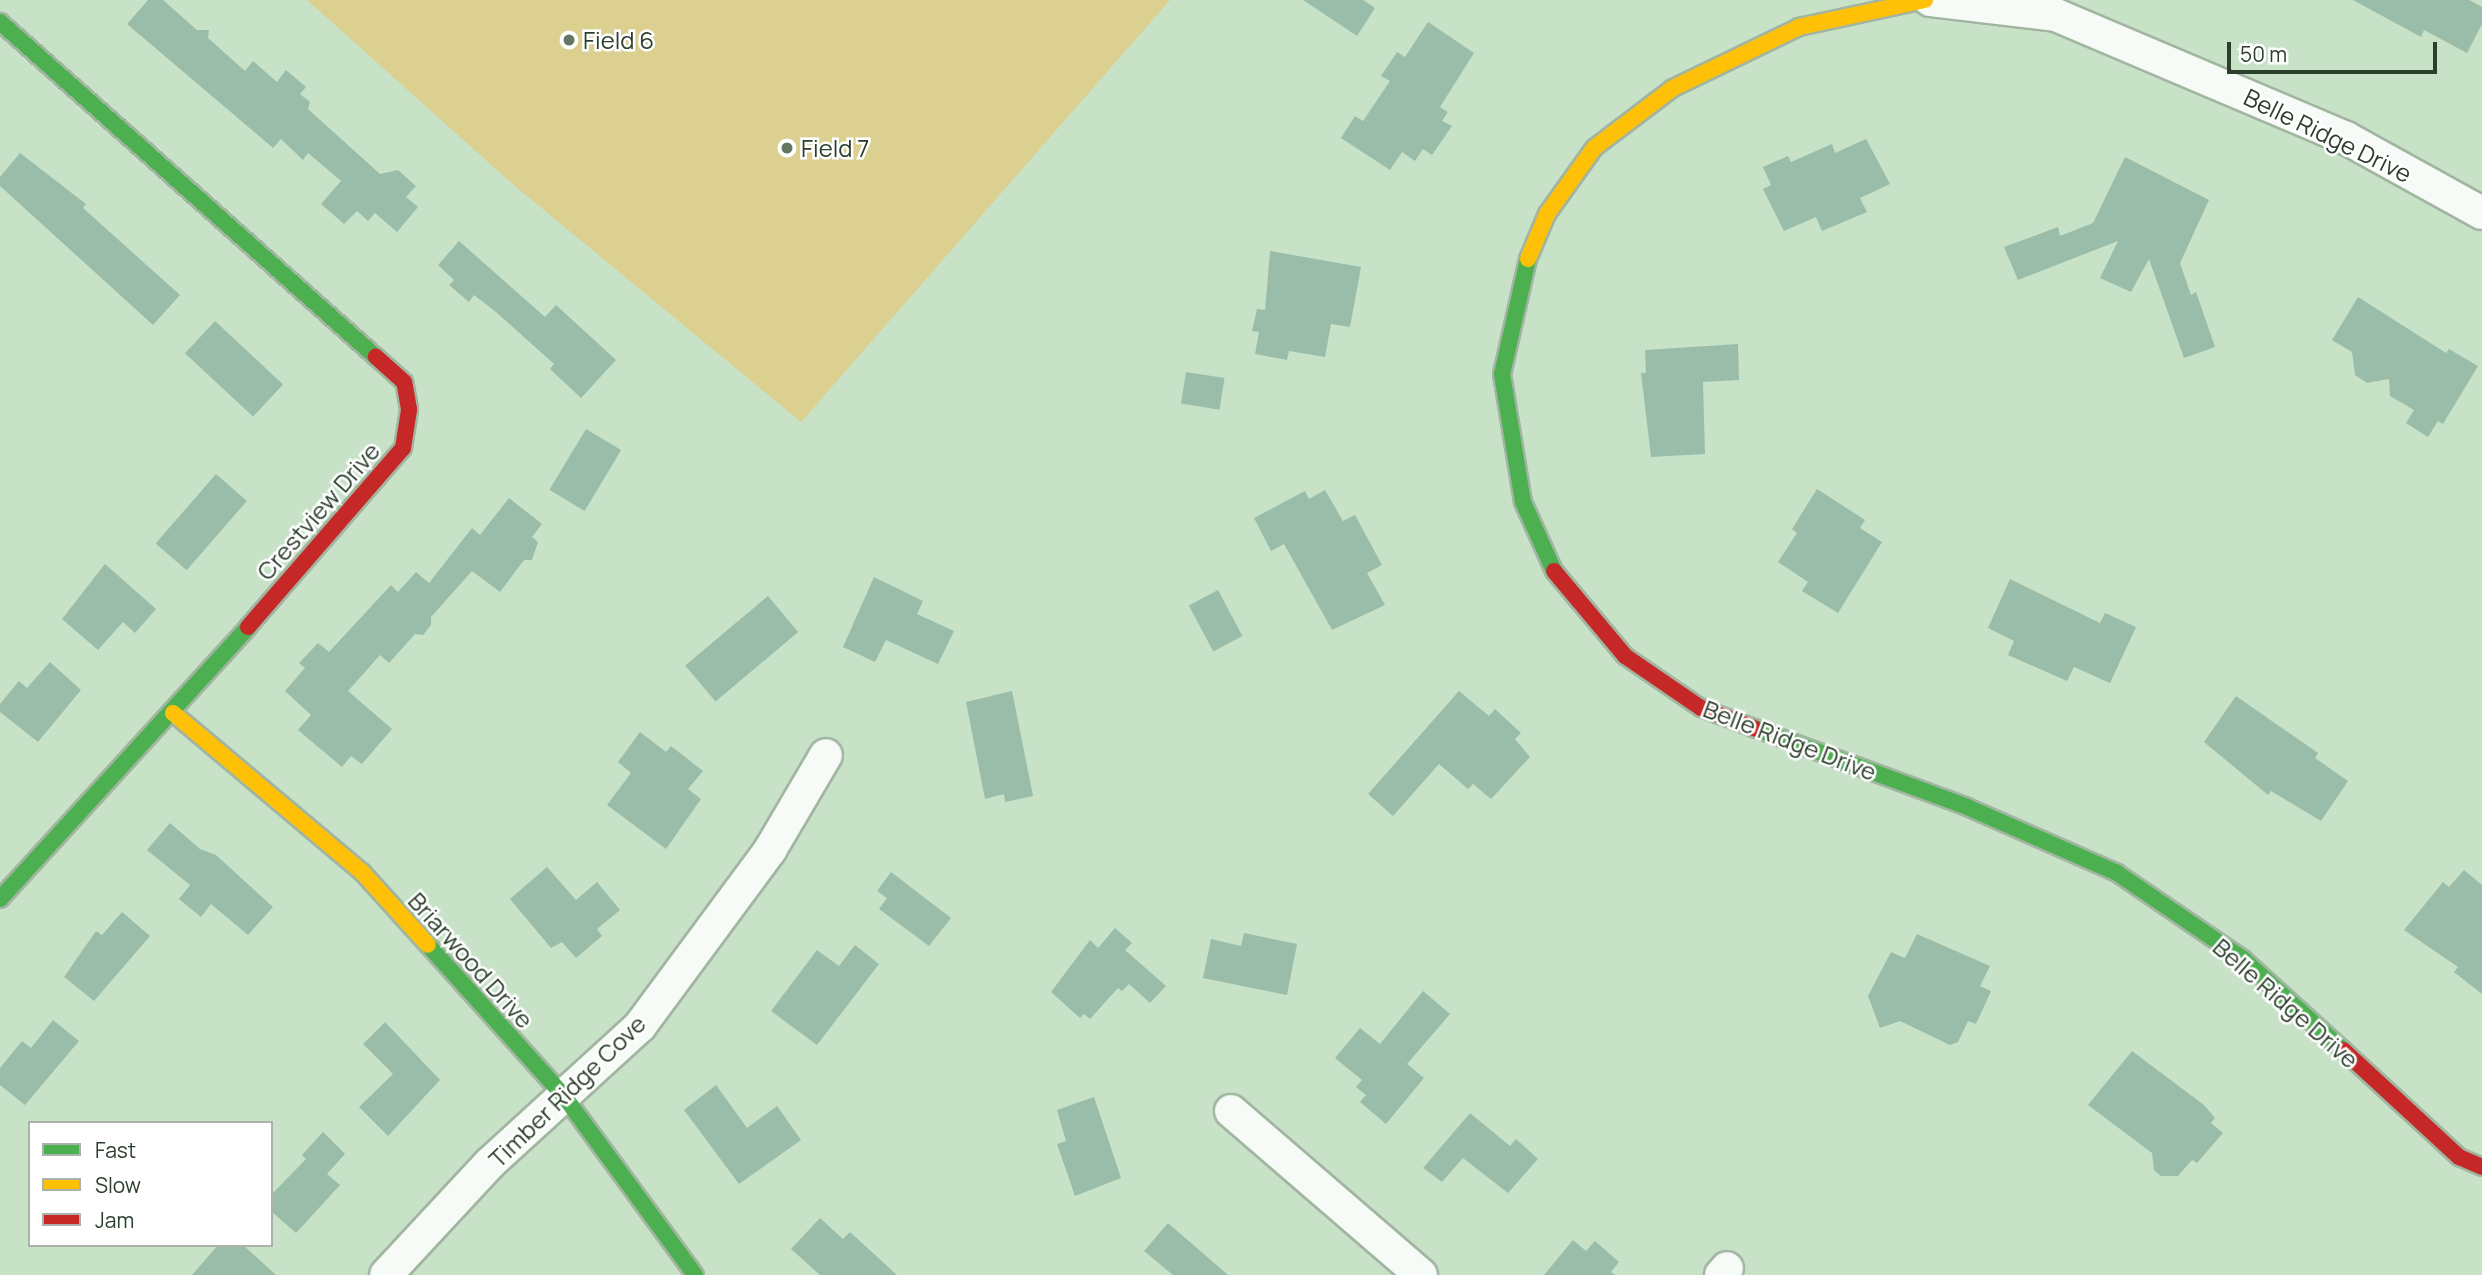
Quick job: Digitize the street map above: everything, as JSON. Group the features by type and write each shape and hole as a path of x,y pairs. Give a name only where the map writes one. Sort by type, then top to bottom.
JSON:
{"street":[{"name":"Belle Ridge Drive","path":"1925,0 1799,27 1674,88 1594,148 1547,214 1524,267 1502,374 1522,502 1557,577 1625,656 1701,708 1966,807 2117,873 2243,959 2459,1157 2482,1167"},
{"name":"Belle Ridge Drive","path":"1930,0 2056,15 2346,138 2482,213"},
{"name":"Crestview Drive","path":"0,22 404,382 409,410 403,448 173,713 0,899"},
{"name":"Briarwood Drive","path":"173,713 362,872 564,1096 695,1275"},
{"name":"Timber Ridge Cove","path":"386,1275 489,1164 640,1026 770,850 826,755"},
{"path":"1231,1111 1421,1275"}],"shaded area":[{"path":"307,0 1170,0 801,422 516,187"}],"building":[{"path":"148,0 163,0 197,30 209,30 208,38 245,71 253,61 277,82 286,70 306,87 300,94 310,102 308,109 380,174 398,170 416,186 406,197 418,207 397,232 375,213 368,221 357,211 344,224 321,204 341,181 308,153 303,160 281,139 273,148 127,24"},
{"path":"1303,0 1363,0 1375,8 1357,36"},
{"path":"2353,0 2469,0 2482,7 2482,24 2467,53 2424,30 2421,37"},
{"path":"1428,22 1474,53 1440,107 1448,112 1442,121 1452,126 1432,155 1423,149 1415,161 1402,152 1390,170 1341,138 1355,116 1363,121 1390,81 1381,76 1397,52 1405,57"},
{"path":"1866,139 1890,184 1860,198 1867,212 1822,231 1816,217 1784,231 1763,189 1771,185 1763,167 1788,156 1791,162 1832,144 1835,153"},
{"path":"20,153 86,204 83,208 180,295 153,325 0,186 0,177"},
{"path":"2125,157 2209,200 2180,263 2191,295 2196,292 2215,347 2184,358 2149,259 2131,292 2100,278 2118,241 2018,280 2004,247 2058,227 2060,236 2093,223"},
{"path":"459,241 545,317 556,305 616,360 581,398 550,369 554,364 496,312 474,295 469,302 449,285 454,280 438,265"},
{"path":"1270,251 1361,267 1350,327 1331,324 1325,357 1289,351 1287,360 1255,354 1259,332 1252,331 1257,309 1265,310"},
{"path":"2358,297 2446,353 2449,349 2478,366 2443,424 2438,421 2428,437 2406,423 2414,410 2390,396 2389,379 2367,383 2355,375 2352,352 2332,340"},
{"path":"215,321 283,384 253,417 185,353"},
{"path":"1738,344 1739,380 1703,382 1705,454 1651,457 1641,373 1646,373 1645,350"},
{"path":"1186,372 1225,378 1220,410 1181,404"},
{"path":"586,429 621,450 585,511 549,490"},
{"path":"216,474 247,501 187,570 156,543"},
{"path":"1817,489 1865,520 1860,528 1882,542 1838,613 1802,591 1808,582 1778,562 1797,533 1792,529"},
{"path":"1325,490 1343,521 1355,515 1382,565 1367,573 1385,605 1332,630 1284,544 1271,551 1254,518 1305,491 1309,499"},
{"path":"509,498 542,524 532,537 538,542 532,560 524,560 500,592 472,571 431,617 431,625 423,635 415,634 389,663 380,655 348,691 392,729 362,764 351,756 342,767 298,730 311,715 285,691 305,668 299,663 318,643 329,652 391,585 398,592 416,572 429,583 472,528 480,535"},
{"path":"105,564 156,609 135,633 123,622 98,650 62,619"},
{"path":"874,577 923,601 917,614 954,631 938,664 886,640 875,662 843,647"},
{"path":"2010,579 2100,623 2105,613 2136,627 2110,683 2074,667 2067,681 2008,655 2014,641 1988,628"},
{"path":"1218,590 1242,636 1213,651 1189,605"},
{"path":"768,596 798,632 715,701 685,665"},
{"path":"50,662 81,690 38,742 0,712 0,704 19,681 27,688"},
{"path":"1012,691 1033,796 1005,802 1004,794 985,799 966,702"},
{"path":"1459,691 1489,716 1495,709 1521,733 1515,739 1530,757 1491,799 1473,784 1468,789 1439,764 1393,816 1368,794"},
{"path":"2236,696 2318,753 2315,758 2348,781 2321,821 2271,791 2268,795 2204,742"},
{"path":"640,732 666,752 671,746 703,771 688,789 701,799 666,849 607,805 631,773 618,762"},
{"path":"170,823 200,849 216,855 273,907 248,935 211,904 201,917 179,899 190,885 147,850"},
{"path":"547,867 576,900 597,882 620,910 597,929 602,936 576,958 562,942 551,948 510,899"},
{"path":"2464,870 2482,885 2482,994 2454,972 2458,967 2404,930 2443,882 2449,887"},
{"path":"891,872 951,918 929,946 879,909 887,898 877,891"},
{"path":"122,912 150,936 94,1001 64,977 96,931 102,935"},
{"path":"1115,928 1132,943 1125,950 1166,986 1150,1003 1129,984 1122,991 1118,988 1090,1019 1084,1014 1080,1018 1051,992 1090,940 1098,948"},
{"path":"1244,933 1297,944 1287,995 1203,978 1211,939 1241,946"},
{"path":"1917,934 1990,966 1980,986 1991,991 1976,1024 1968,1021 1958,1042 1950,1045 1900,1021 1880,1028 1868,996 1891,952 1905,958"},
{"path":"855,945 879,964 817,1045 771,1011 817,950 839,966"},
{"path":"1423,991 1450,1014 1407,1064 1424,1078 1386,1124 1360,1102 1366,1095 1356,1087 1362,1080 1335,1058 1360,1028 1380,1044"},
{"path":"53,1020 79,1041 25,1105 0,1085 0,1068 22,1041 31,1048"},
{"path":"385,1022 440,1080 388,1136 359,1107 393,1074 363,1044"},
{"path":"2132,1051 2204,1105 2215,1118 2211,1123 2223,1133 2197,1163 2192,1160 2178,1176 2161,1176 2154,1170 2152,1153 2088,1105"},
{"path":"716,1085 747,1128 777,1106 801,1140 739,1184 684,1110"},
{"path":"1094,1097 1121,1178 1075,1196 1057,1144 1066,1141 1057,1110"},
{"path":"1470,1113 1510,1146 1516,1139 1538,1159 1508,1193 1463,1158 1442,1182 1423,1168"},
{"path":"323,1132 345,1154 327,1174 340,1185 296,1233 273,1213 273,1193 306,1159 302,1155"},
{"path":"820,1218 843,1239 850,1232 897,1275 820,1275 791,1249"},
{"path":"1168,1223 1228,1275 1173,1275 1144,1251"},
{"path":"1573,1240 1586,1251 1595,1241 1619,1262 1611,1272 1615,1275 1544,1275"},
{"path":"216,1247 245,1247 276,1275 192,1275"}],"traffic: fast":[{"path":"0,22 376,357"},
{"path":"1528,259 1502,374 1523,502 1554,571"},
{"path":"0,899 248,627"},
{"path":"1754,728 1967,807 2117,873 2243,959 2343,1050"},
{"path":"428,945 564,1096 695,1275"}],"traffic: slow":[{"path":"1528,259 1547,214 1594,148 1673,88 1799,27 1925,0"},
{"path":"173,713 362,872 428,945"}],"traffic: jam":[{"path":"248,627 403,448 409,409 404,382 376,357"},
{"path":"1554,571 1625,656 1701,708 1754,728"},
{"path":"2343,1050 2459,1157 2482,1167"}],"place":[{"name":"Field 6","path":"569,40"},
{"name":"Field 7","path":"787,148"}]}
